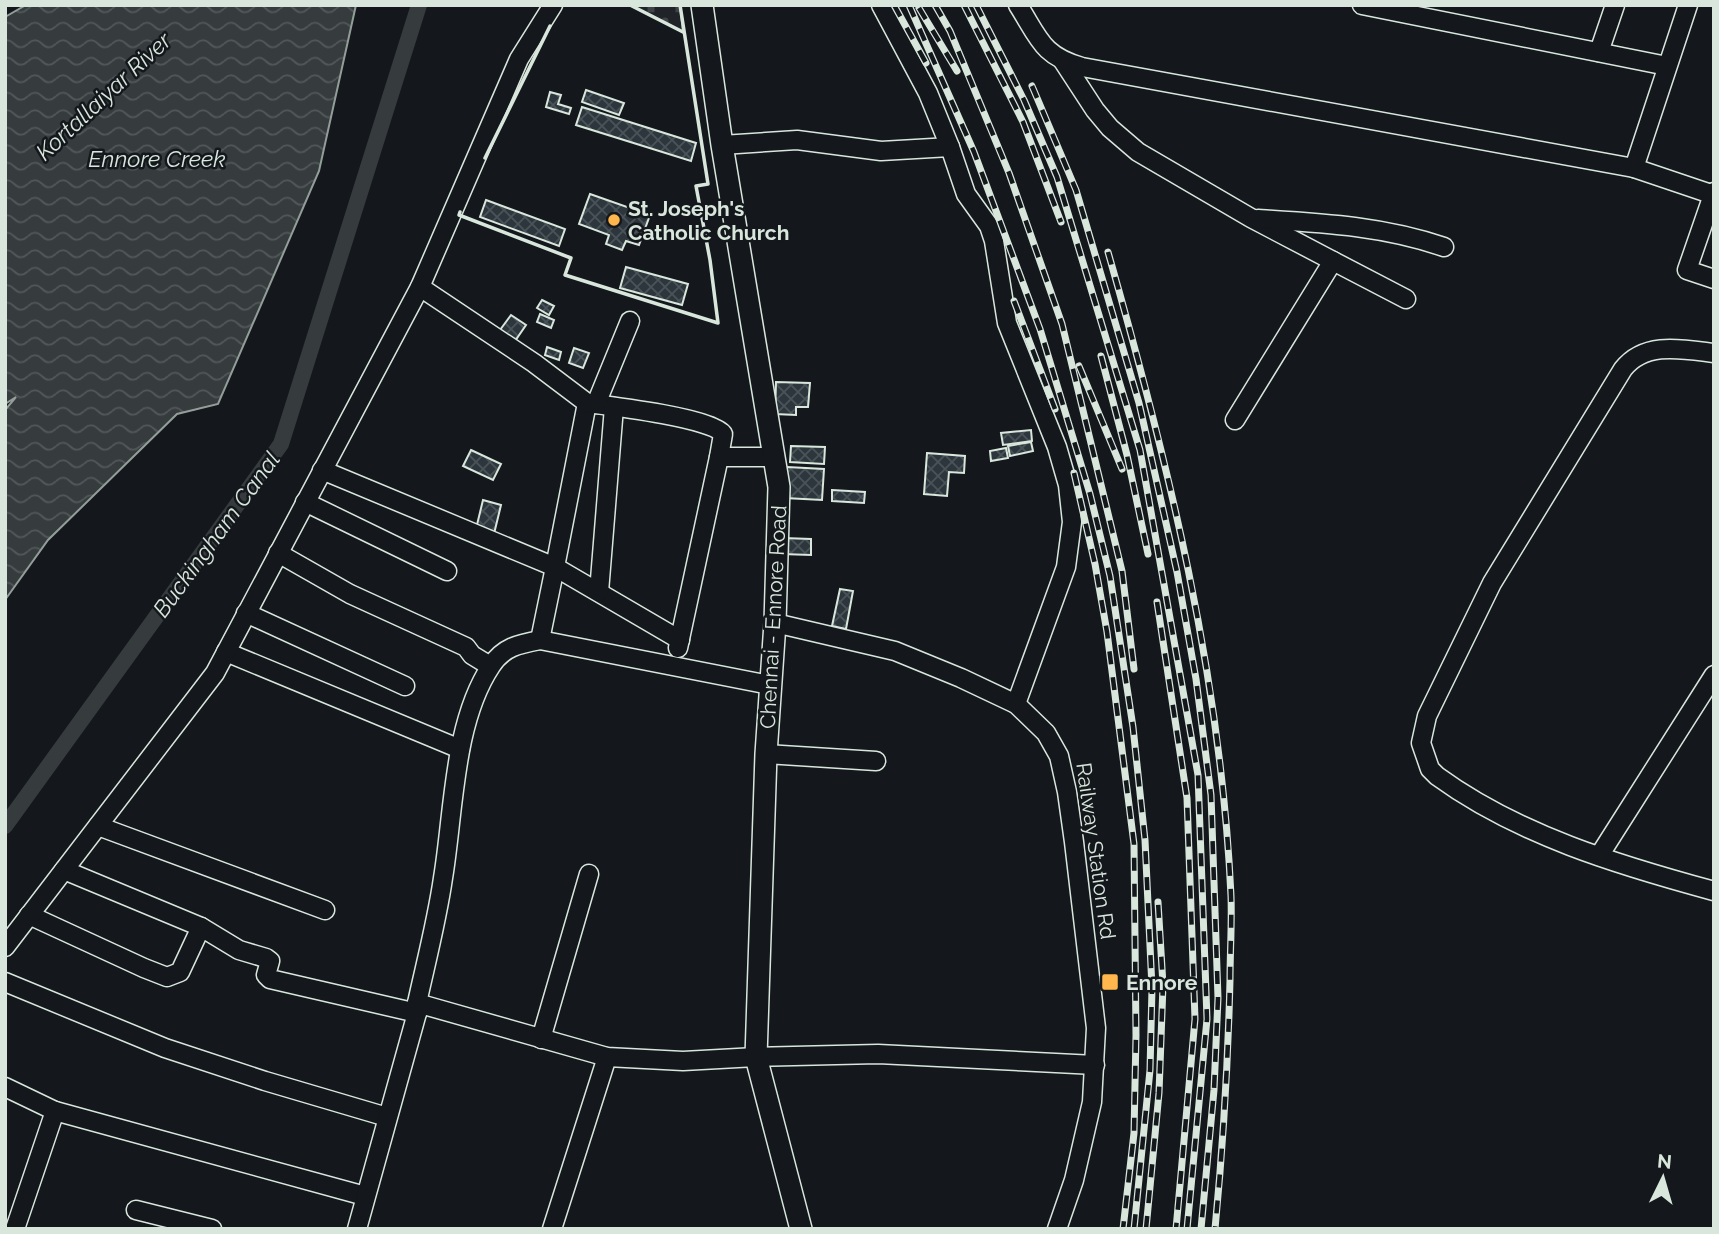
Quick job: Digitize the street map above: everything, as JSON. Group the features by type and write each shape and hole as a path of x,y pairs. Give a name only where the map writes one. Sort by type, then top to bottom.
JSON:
{"main road":[{"name":"Chennai - Ennore Road","path":"702,5 722,145 775,457 779,499 775,623 766,754 756,1056 801,1229"}],"street":[{"path":"5,947 215,673 420,287 519,59 553,5"},
{"path":"881,5 928,93 966,194 989,226 994,241 1007,323 1057,447 1068,485 1072,522 1066,567 1016,705"},
{"path":"1018,5 1048,52 1063,61 1634,168 1713,194 1687,270 1714,279"},
{"path":"1362,5 1667,66"},
{"path":"1599,52 1615,5"},
{"path":"1634,168 1688,5"},
{"path":"1063,61 1110,128 1139,152 1251,218 1406,299"},
{"path":"722,145 797,140 881,151 950,146"},
{"path":"1251,218 1361,226 1401,233 1444,247"},
{"path":"1235,420 1333,261"},
{"path":"420,287 592,404 665,415 715,427 723,434 675,665"},
{"path":"540,640 592,404 630,321"},
{"path":"1714,353 1653,350 1635,356 1622,369 1492,583 1422,730 1421,743 1430,769 1449,785 1542,834 1599,856 1714,891"},
{"path":"599,592 614,407"},
{"path":"719,457 775,457"},
{"path":"322,471 555,567 680,640"},
{"path":"305,502 447,571"},
{"path":"278,553 350,594 466,647 491,666"},
{"path":"246,613 405,686"},
{"name":"Railway Station Rd","path":"775,623 895,651 961,678 1016,705 1046,733 1059,756 1068,792 1096,1028 1092,1101 1077,1167 1056,1229"},
{"path":"357,1229 417,1008 443,879 460,748 477,692 491,666 507,648 540,640 770,685"},
{"path":"226,652 460,748"},
{"path":"1599,856 1714,675"},
{"path":"766,754 876,761"},
{"path":"99,825 325,911"},
{"path":"64,870 201,927 239,950 266,958 270,961 266,975 270,979 417,1008 607,1057 683,1061 756,1056 878,1054 1095,1065"},
{"path":"541,1038 589,874"},
{"path":"29,915 167,977 180,972 201,927"},
{"path":"5,982 165,1048 387,1117"},
{"path":"552,1229 607,1057"},
{"path":"5,1087 55,1111 365,1196"},
{"path":"15,1229 55,1111"},
{"path":"136,1210 212,1229"}],"green space":[{"path":"630,5 680,5 683,32"}],"water":[{"name":"Ennore Creek","path":"26,5 356,5 319,171 218,404 177,414 48,540 5,600 5,410 16,397 5,404 5,17"}],"building":[{"path":"586,90 624,103 619,115 582,102"},
{"path":"550,92 561,95 558,104 571,108 569,114 546,107"},
{"path":"582,107 696,143 691,161 576,125"},
{"name":"St. Joseph's Catholic Church","path":"590,194 650,215 639,245 626,241 622,250 606,244 609,235 579,224"},
{"path":"486,200 565,229 559,246 480,217"},
{"path":"626,267 688,284 682,305 620,288"},
{"path":"542,300 554,306 549,315 537,308"},
{"path":"540,314 554,320 551,328 537,322"},
{"path":"511,315 526,325 515,341 500,330"},
{"path":"547,347 561,352 559,360 545,355"},
{"path":"574,348 589,353 583,368 569,363"},
{"path":"776,382 810,383 808,407 796,407 796,415 775,414"},
{"path":"1031,430 1032,441 1003,445 1001,433"},
{"path":"1031,442 1033,451 1010,456 1008,446"},
{"path":"791,446 825,447 824,464 790,462"},
{"path":"1006,448 1008,458 991,461 990,451"},
{"path":"471,450 501,464 493,480 463,466"},
{"path":"927,453 965,456 964,473 949,472 947,496 924,494"},
{"path":"787,467 824,469 822,500 785,498"},
{"path":"832,490 865,492 864,503 832,501"},
{"path":"483,500 501,505 493,538 475,533"},
{"path":"783,538 811,539 811,555 782,554"},
{"path":"840,589 853,591 846,629 832,626"}],"waterway":[{"name":"Buckingham Canal","path":"5,826 281,444 419,5"}],"railway":[{"path":"894,5 926,63"},
{"path":"909,5 974,152 1040,329 1090,494 1110,576 1133,727 1145,840 1152,988 1150,1070 1134,1229"},
{"path":"935,5 950,31 1009,173 1062,324 1122,571 1134,669"},
{"path":"964,5 1023,122 1061,222"},
{"path":"976,5 1024,100 1057,177 1140,450 1198,775 1207,1019 1187,1229"},
{"path":"919,8 957,71"},
{"path":"1032,86 1076,190 1139,403 1177,572 1196,679 1211,795 1218,998 1214,1090 1201,1229"},
{"path":"1108,252 1151,410 1188,570 1204,651 1225,814 1231,896 1230,980 1225,1105 1215,1229"},
{"path":"1014,301 1055,409"},
{"path":"1101,356 1127,455 1148,554"},
{"path":"1079,366 1122,469"},
{"path":"1074,473 1107,632 1134,844 1134,1133 1123,1229"},
{"path":"1157,602 1187,798 1195,1019 1176,1229"},
{"path":"1146,1229 1159,1093 1163,985 1158,902"}],"wall":[{"path":"630,5 683,32"},
{"path":"460,212 459,215 571,258 565,275 718,323 696,186 708,184 680,5"},
{"path":"485,158 550,26"}],"place":[{"name":"St. Joseph's Catholic Church","path":"614,220"},
{"name":"Ennore","path":"1110,982"}],"water label":[{"name":"Kortallaiyar River","path":"103,96"}]}
